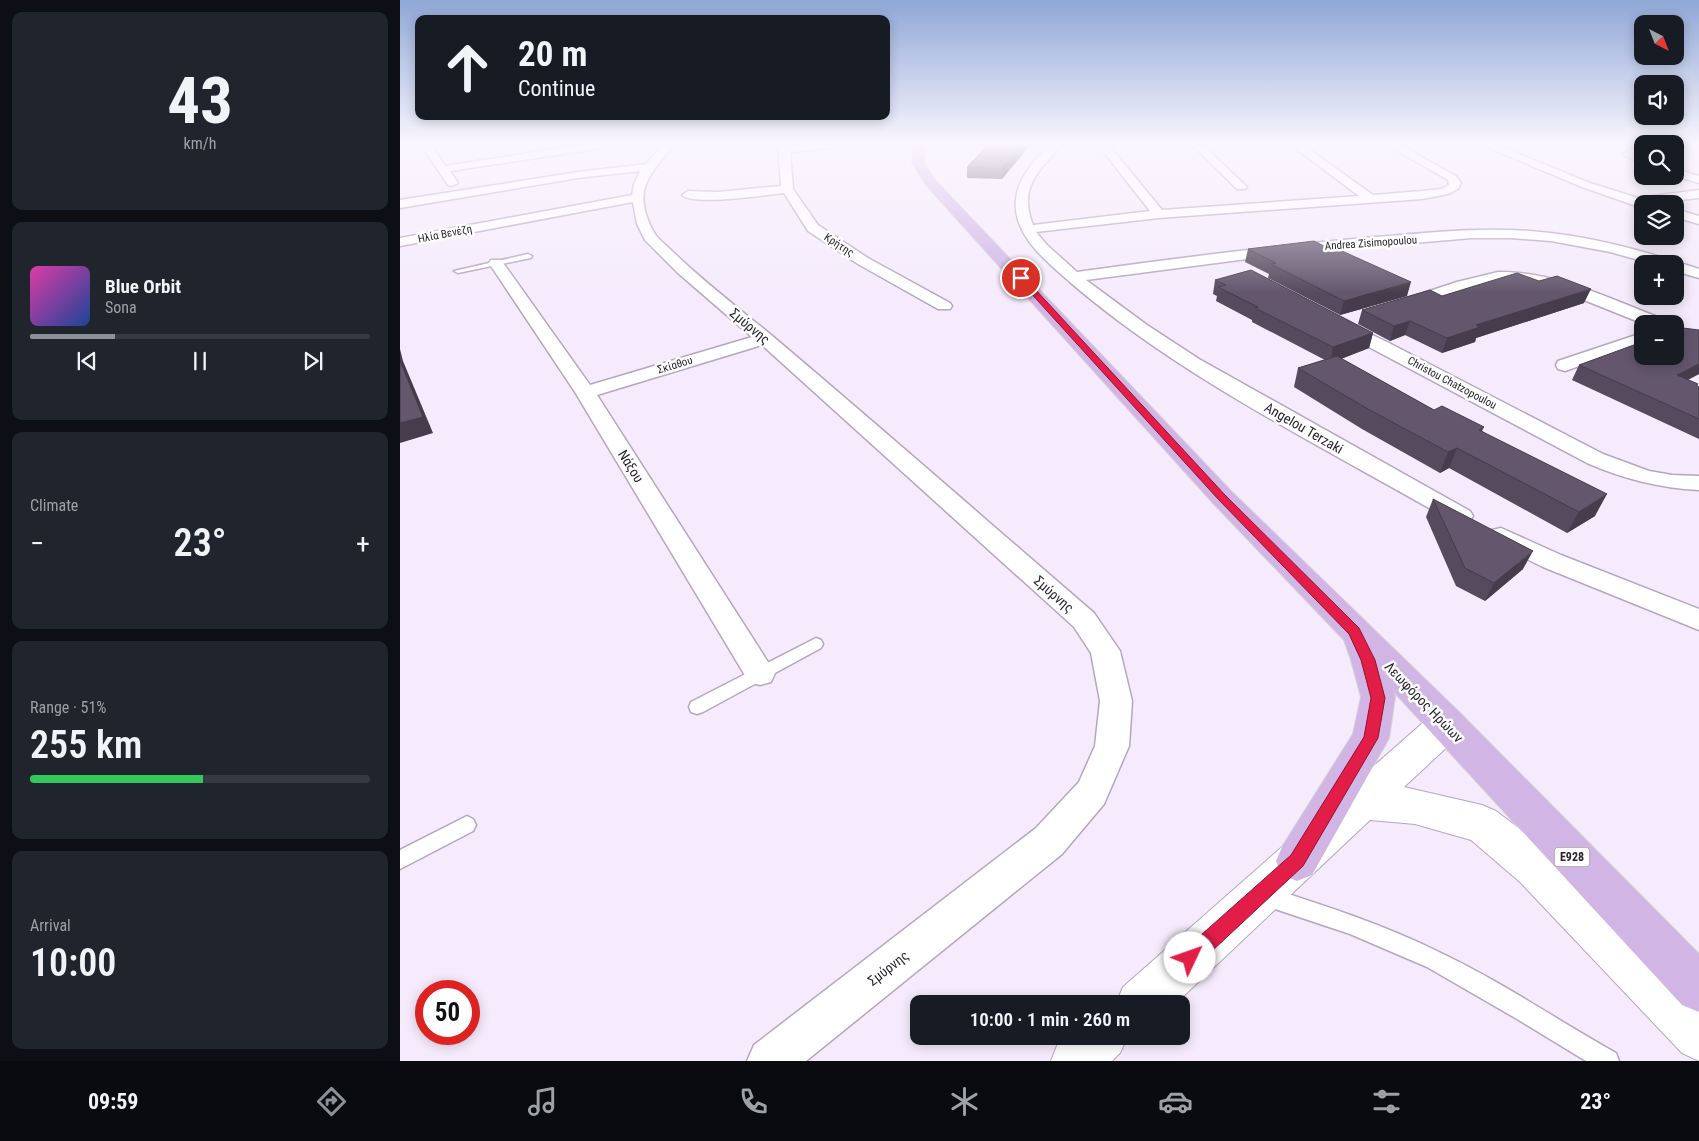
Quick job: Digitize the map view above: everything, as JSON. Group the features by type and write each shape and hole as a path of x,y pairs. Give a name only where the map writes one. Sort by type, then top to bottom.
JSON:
{"main road":[{"name":"Λεωφόρος Ηρώων","path":"942,195 1046,304 1222,497 1447,724 1699,988"},
{"path":"1297,860 1371,738 1378,698 1368,660 1354,631"},
{"path":"1150,995 1447,724"},
{"path":"1362,801 1415,806 1482,824 1535,867 1699,1036"},
{"path":"1076,1061 1094,1045"}],"street":[{"path":"400,204 455,195"},
{"path":"688,195 725,195"},
{"name":"Κρήτης","path":"791,195 813,228 830,240 944,306"},
{"name":"Angelou Terzaki","path":"1022,195 1024,221 1034,239 1048,254 1119,314 1174,352 1338,447 1480,525 1552,561 1699,620"},
{"path":"1143,195 1158,214"},
{"path":"1365,195 1370,198"},
{"path":"1028,229 1158,214 1426,195"},
{"path":"1615,195 1634,201"},
{"name":"Ηλία Βενέζη","path":"400,242 636,198"},
{"name":"Σμύρνης","path":"636,198 646,232 683,270 765,339 1084,620 1105,651 1116,701 1112,746 1092,793 1049,841 770,1061"},
{"path":"1684,216 1699,220"},
{"name":"Andrea Zisimopoulou","path":"1074,277 1213,257 1392,241 1511,234 1552,238 1598,246 1634,255"},
{"path":"1213,257 1246,274"},
{"name":"Νάξου","path":"496,263 585,392 760,674"},
{"path":"1684,269 1699,274"},
{"path":"1395,307 1489,279 1523,277 1564,288 1636,315"},
{"name":"Christou Chatzopoulou","path":"1322,314 1602,462 1649,478 1686,484 1699,483"},
{"path":"1338,323 1357,318"},
{"name":"Σκίαθου","path":"585,392 765,339"},
{"path":"1566,365 1634,341"}],"lane":[{"path":"458,271 528,256"},
{"path":"697,707 816,644"},
{"path":"400,860 467,826"},
{"path":"1260,895 1352,924 1407,948 1525,1011 1560,1034 1608,1061"}],"building":[{"path":"1314,241 1328,248 1333,247 1411,282 1344,301 1271,264 1276,263 1248,249"},
{"path":"1251,270 1373,333 1333,347 1255,308 1258,307 1218,287 1226,285 1215,280"},
{"path":"1517,273 1539,281 1557,276 1591,289 1476,325 1480,327 1447,338 1410,321 1394,326 1362,310 1430,290 1442,296"},
{"path":"1684,328 1699,330 1699,364 1677,375 1698,384 1696,385 1699,387 1699,419 1579,365 1634,345 1634,365 1684,365"},
{"path":"1337,356 1434,410 1442,406 1484,427 1479,430 1607,494 1579,512 1457,448 1448,452 1368,409 1298,368"},
{"path":"400,361 423,417 400,423"},
{"path":"1433,499 1533,551 1494,583 1465,568"}],"route":[{"path":"1021,278 1222,497 1354,631 1368,660 1378,698 1371,738 1297,860 1190,958"}]}
